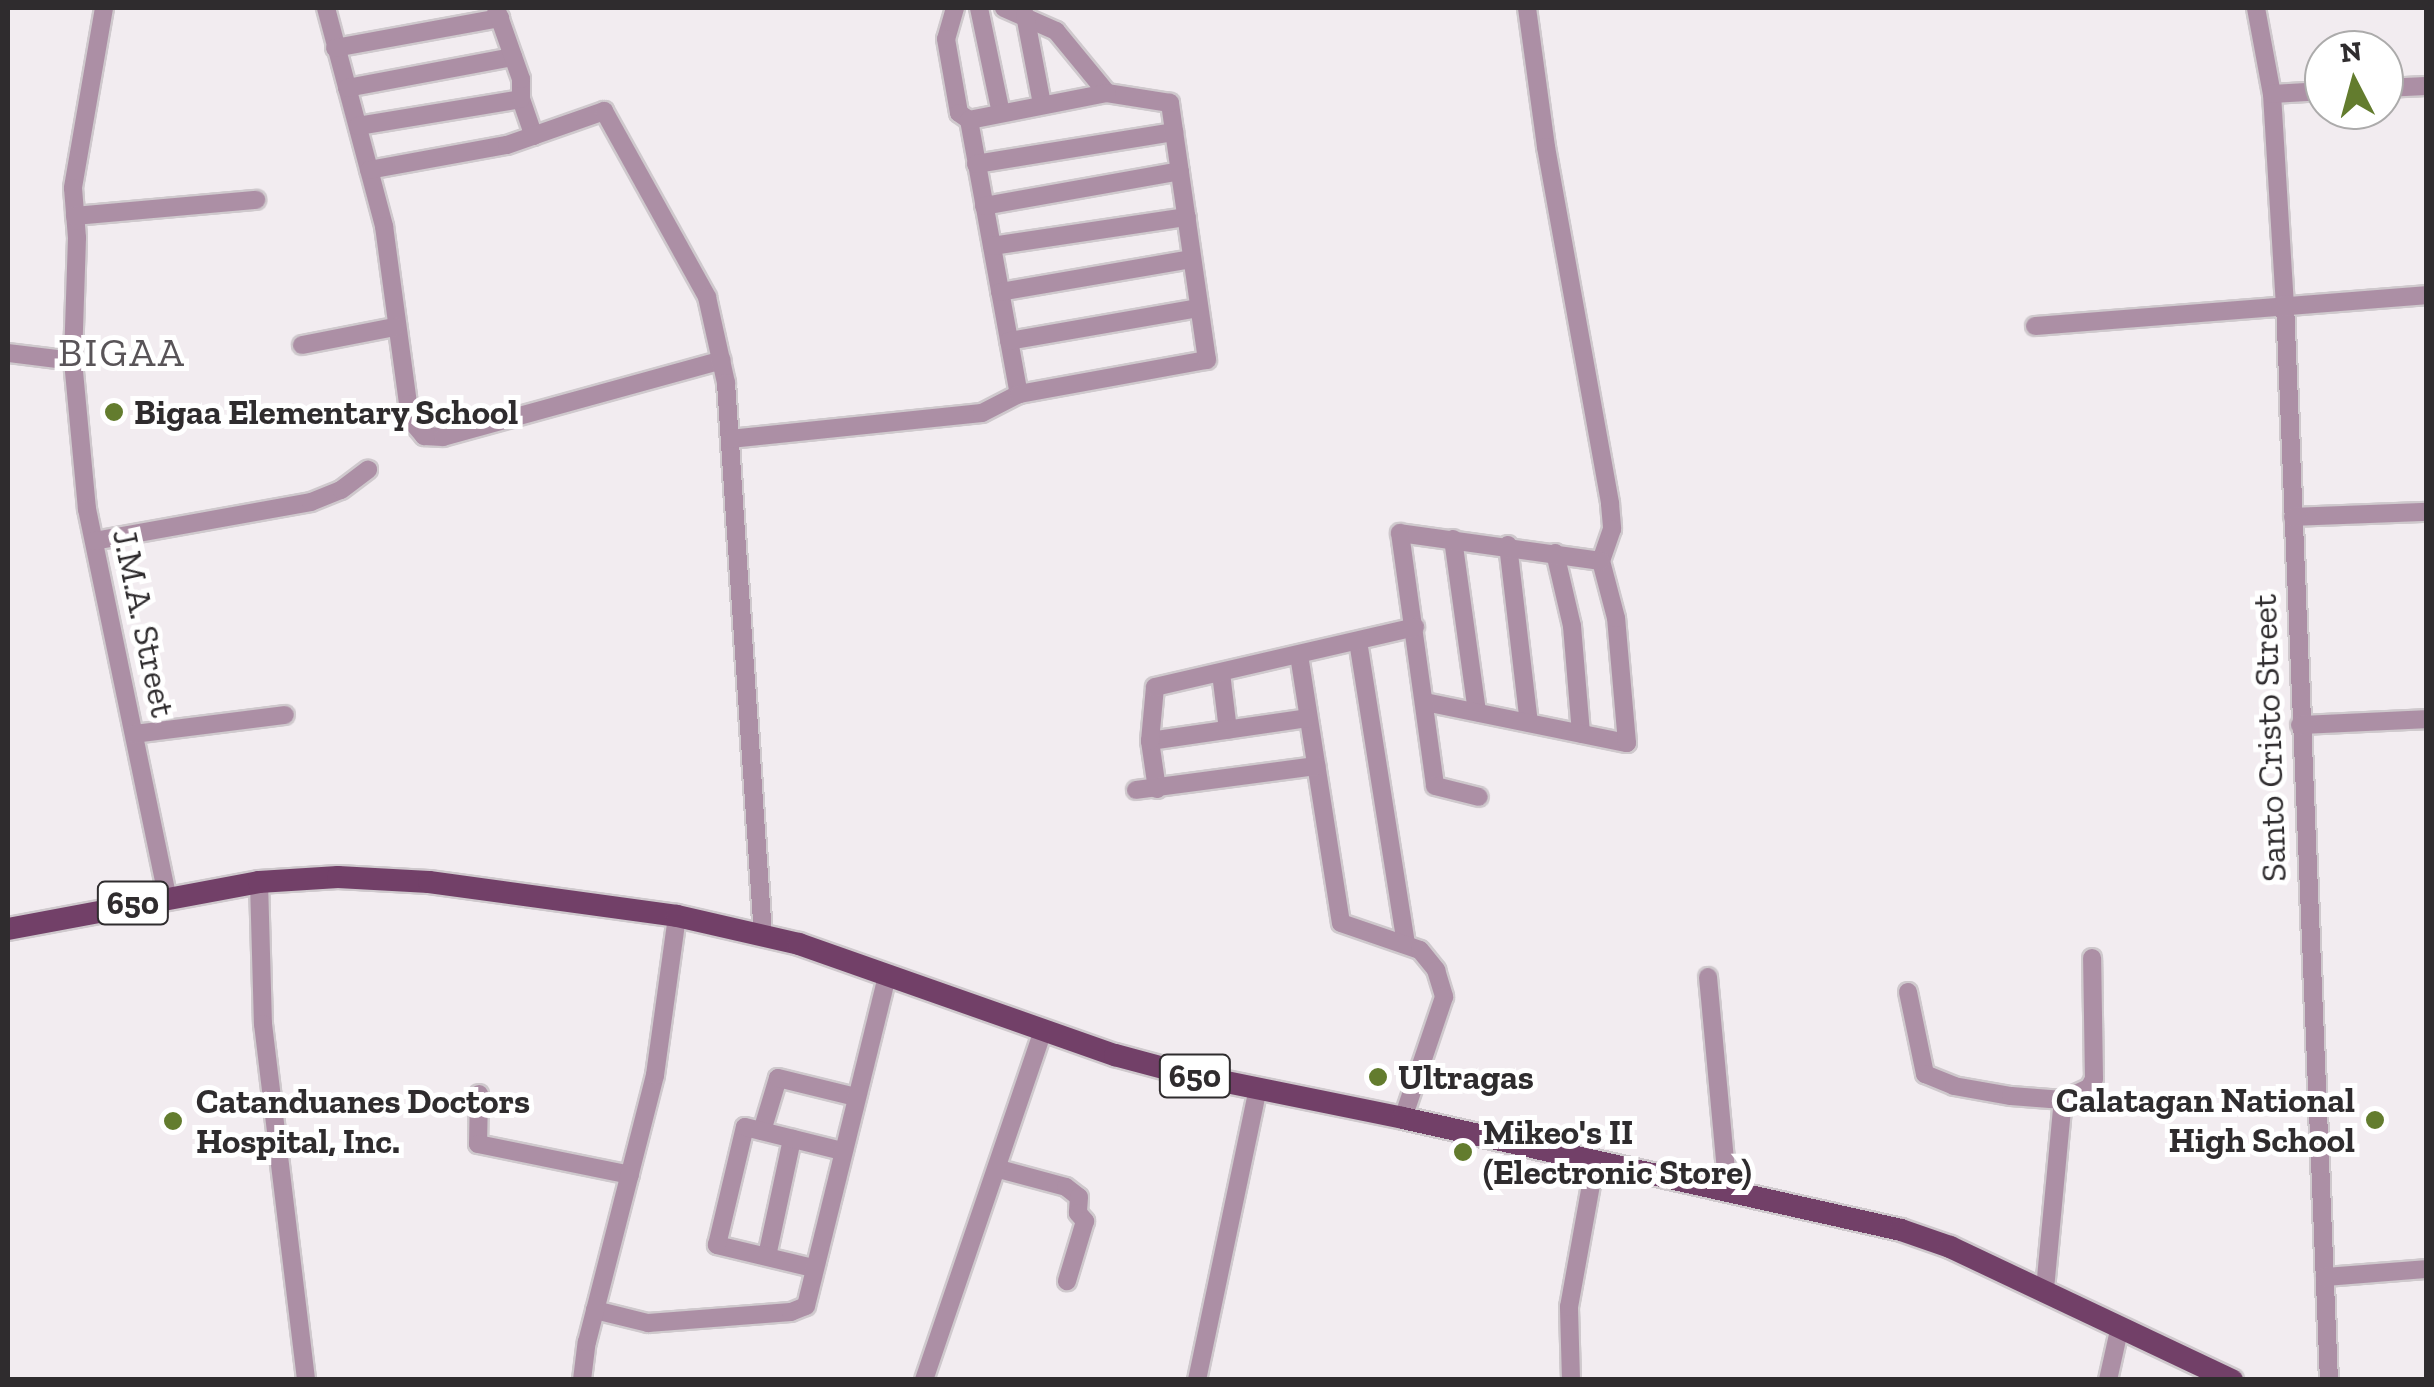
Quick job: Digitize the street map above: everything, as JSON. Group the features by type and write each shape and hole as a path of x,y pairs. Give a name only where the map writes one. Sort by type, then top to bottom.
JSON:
{"main road":[{"name":"650","path":"8,929 166,896 260,882 386,878 677,916 763,935 1182,1074 1403,1118 1901,1230 2045,1290 2232,1380"}],"street":[{"name":"J.M.A. Street","path":"104,8 73,188 73,361 80,461 166,896"},
{"path":"326,8 384,226 408,404 414,424 424,436 443,437 722,360"},
{"path":"955,8 946,39 960,114 968,120 1020,394"},
{"path":"979,8 1001,113"},
{"path":"1004,8 1056,31 1106,93"},
{"path":"1425,702 1627,743 1616,618 1602,562 1612,529 1610,504 1546,146 1527,8"},
{"name":"Santo Cristo Street","path":"2256,8 2272,94 2285,304 2329,1380"},
{"path":"335,48 498,13 522,79 521,98 534,136"},
{"path":"1025,15 1042,104"},
{"path":"347,88 514,57"},
{"path":"2272,94 2304,92"},
{"path":"730,439 982,412 1020,394 1207,360 1170,103 1106,93 968,120"},
{"path":"358,126 521,98"},
{"path":"370,170 534,136 598,111 610,113 706,297 722,360 730,439 763,935"},
{"path":"976,164 1174,132"},
{"path":"984,206 1180,172"},
{"path":"75,216 256,200"},
{"path":"992,246 1187,218"},
{"path":"1000,292 1192,260"},
{"path":"2035,326 2426,295"},
{"path":"1010,341 1200,308"},
{"path":"302,345 395,327"},
{"path":"8,353 73,361"},
{"path":"94,541 236,512 311,502 342,490 368,470"},
{"path":"2293,517 2426,512"},
{"path":"1479,797 1434,786 1400,533 1602,562"},
{"path":"1452,539 1477,712"},
{"path":"1508,546 1529,722"},
{"path":"1554,553 1572,626 1581,734"},
{"path":"1157,788 1150,741 1155,687 1414,627"},
{"path":"1358,641 1406,943"},
{"path":"1298,655 1340,923 1420,950 1436,970 1444,998 1403,1118"},
{"path":"1221,673 1228,730"},
{"path":"134,734 285,715"},
{"path":"1150,741 1307,718"},
{"path":"2300,725 2426,719"},
{"path":"1136,790 1316,766"},
{"path":"260,882 263,1024 306,1380"},
{"path":"582,1380 595,1310 655,1076 677,916"},
{"path":"1908,992 1925,1074 1954,1086 2063,1100 2089,1088 2094,1079 2092,958"},
{"path":"595,1310 648,1323 791,1312 806,1306 887,975"},
{"path":"1708,976 1728,1192"},
{"path":"924,1380 1044,1030"},
{"path":"762,1131 778,1078 856,1097"},
{"path":"1197,1380 1258,1089"},
{"path":"479,1094 475,1142 478,1144 630,1176"},
{"path":"2045,1290 2063,1100"},
{"path":"813,1268 717,1245 745,1128 842,1151"},
{"path":"767,1256 792,1139"},
{"path":"1571,1380 1569,1307 1596,1162"},
{"path":"999,1169 1066,1187 1079,1197 1078,1213 1086,1221 1066,1281"},
{"path":"2324,1278 2426,1269"},
{"path":"2108,1380 2120,1326"}],"place":[{"name":"Bigaa Elementary School","path":"114,412"},
{"name":"Ultragas","path":"1378,1077"},
{"name":"Calatagan National High School","path":"2375,1120"},
{"name":"Catanduanes Doctors Hospital, Inc.","path":"173,1121"},
{"name":"Mikeo's II (Electronic Store)","path":"1463,1152"}],"district":[{"name":"BIGAA","path":"122,352"}]}
